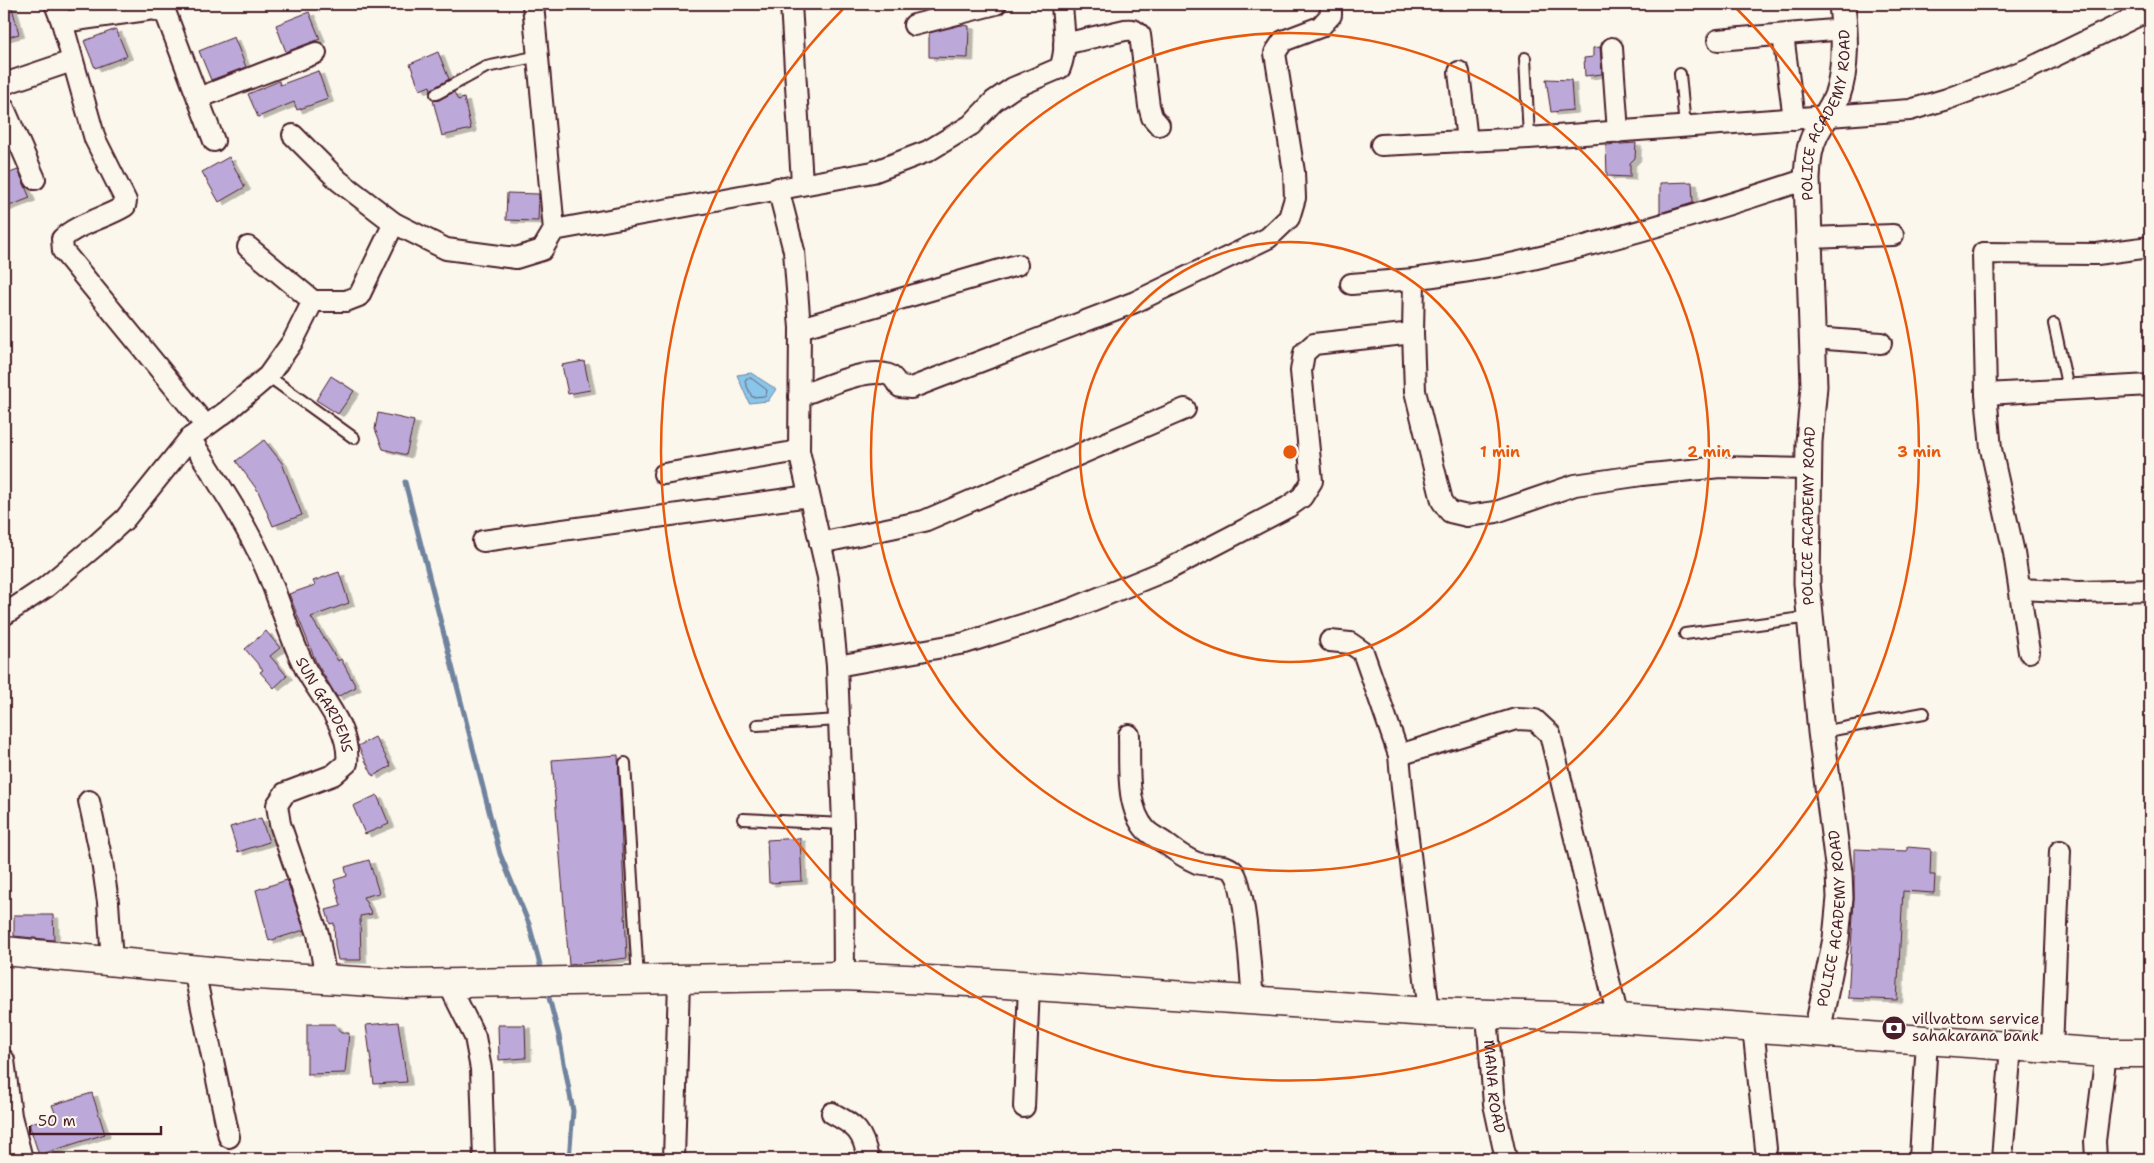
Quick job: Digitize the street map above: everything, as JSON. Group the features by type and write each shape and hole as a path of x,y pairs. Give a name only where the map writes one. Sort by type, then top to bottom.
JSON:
{"main road":[{"path":"4,951 194,970 449,985 545,981 844,976 1430,1012 1618,1018 2052,1050 2150,1053"}],"street":[{"path":"294,134 338,181 394,223 446,248 516,258 542,250 554,230 533,4"},
{"path":"790,4 802,183"},
{"path":"914,25 996,4"},
{"path":"554,230 802,183 873,172 928,151 971,125 994,101 1013,88 1060,68 1064,59 1062,4"},
{"path":"798,396 860,375 880,373 892,376 900,386 911,388 1135,302 1268,238 1289,218 1295,198 1294,172 1274,53 1283,41 1320,27 1331,15 1331,4"},
{"name":"POLICE ACADEMY ROAD","path":"1817,1032 1836,939 1840,898 1839,873 1821,732 1806,584 1809,469 1814,386 1807,179 1808,155 1814,136 1836,97 1842,74 1845,29 1842,4"},
{"path":"206,426 63,251 62,239 68,232 111,215 125,206 126,201 96,139 59,13 154,9 166,14 214,141"},
{"path":"1381,145 1529,138 1910,110 1947,99 2026,70 2150,10"},
{"path":"1064,44 1125,30 1133,29 1137,32 1140,35 1149,106 1152,117 1159,125"},
{"path":"1718,40 1845,29"},
{"path":"1783,34 1794,119"},
{"path":"1612,48 1618,132"},
{"path":"198,98 316,53"},
{"path":"4,84 72,61"},
{"path":"1459,72 1467,141"},
{"path":"4,108 35,179"},
{"path":"1351,284 1414,279 1513,264 1608,241 1701,214 1807,179"},
{"path":"778,188 794,251 800,328 799,451 828,577 837,666 843,824 844,976"},
{"path":"248,247 313,301 346,301 359,296 394,223"},
{"path":"1809,238 1894,235"},
{"path":"2030,652 2014,553 1991,449 1986,394 1983,253 2097,254 2150,247"},
{"path":"800,328 1017,265"},
{"path":"1414,279 1412,333 1415,392 1442,500 1450,512 1467,516 1496,512 1575,485 1642,475 1720,467 1809,469"},
{"path":"4,615 46,587 125,519 190,438 268,376 294,341 313,301"},
{"path":"837,666 965,643 1069,610 1167,570 1288,508 1302,497 1312,480 1301,371 1304,353 1314,344 1412,333"},
{"path":"1813,338 1881,343"},
{"path":"1986,394 2150,385"},
{"path":"820,544 924,521 1185,409"},
{"name":"SUN GARDENS","path":"190,438 231,503 266,568 305,667 343,734 348,750 347,763 332,775 286,793 277,805 280,824 318,934 326,979"},
{"path":"664,474 799,451"},
{"path":"484,541 809,496"},
{"path":"2020,589 2079,592 2150,590"},
{"path":"1330,641 1350,643 1363,652 1399,754 1430,1012"},
{"path":"1399,754 1516,719 1535,720 1550,734 1618,1018"},
{"path":"1129,735 1130,788 1136,812 1146,830 1182,856 1199,864 1226,866 1234,872 1239,883 1247,928 1253,1002"},
{"path":"89,801 106,886 112,962"},
{"path":"2052,1050 2060,850"},
{"path":"194,970 229,1137"},
{"path":"674,1159 679,980"},
{"path":"449,985 474,1037 481,1069 484,1159"},
{"path":"1024,1108 1030,986"},
{"name":"MANA ROAD","path":"1488,1015 1494,1104 1506,1159"},
{"path":"1753,1027 1766,1149"},
{"path":"1920,1158 1927,1040"},
{"path":"2002,1159 2011,1046"},
{"path":"2096,1159 2095,1141 2106,1053"},
{"path":"4,1060 10,1116 22,1159"},
{"path":"832,1113 854,1125 863,1139 868,1159"}],"lane":[{"path":"436,94 486,67 539,56"},
{"path":"1525,58 1529,138"},
{"path":"1680,74 1685,127"},
{"path":"2054,324 2068,389"},
{"path":"268,376 354,438"},
{"path":"1685,634 1810,617"},
{"path":"1821,732 1924,712"},
{"path":"758,725 839,720"},
{"path":"626,763 638,980"},
{"path":"743,819 843,824"}],"water":[{"path":"751,373 776,389 768,401 749,403 737,375"}],"building":[{"path":"4,4 11,4 19,34 4,38"},
{"path":"309,12 320,39 286,52 276,25"},
{"path":"961,25 969,26 968,58 929,57 929,33"},
{"path":"116,29 127,56 95,68 84,41"},
{"path":"234,37 246,67 211,80 199,51"},
{"path":"1600,47 1602,74 1585,76 1584,58 1593,57 1593,48"},
{"path":"438,52 449,79 431,90 430,86 420,90 410,64"},
{"path":"318,71 328,99 297,110 294,102 258,117 248,94 279,81 280,85"},
{"path":"1546,79 1571,80 1573,110 1551,112"},
{"path":"454,92 458,100 464,98 471,129 442,136 433,100 439,100"},
{"path":"1636,143 1635,158 1630,163 1630,177 1607,176 1606,145"},
{"path":"229,157 245,187 219,202 202,172"},
{"path":"18,170 30,198 4,208 4,175"},
{"path":"1692,182 1693,203 1660,213 1660,183"},
{"path":"507,193 539,194 538,221 506,220"},
{"path":"584,361 590,390 568,394 562,365"},
{"path":"331,376 354,391 338,414 316,400"},
{"path":"378,413 414,421 406,455 383,449 375,429"},
{"path":"264,440 282,463 302,515 273,526 258,491 236,461"},
{"path":"339,572 349,603 311,617 338,661 341,659 356,687 337,697 316,662 289,594 315,585 313,581"},
{"path":"266,631 280,648 270,656 287,676 274,688 260,672 263,670 245,649"},
{"path":"375,737 391,766 373,776 358,746"},
{"path":"618,755 627,958 569,965 552,760"},
{"path":"377,795 389,824 365,834 353,806"},
{"path":"261,818 269,842 238,852 230,827"},
{"path":"800,838 802,881 769,883 767,840"},
{"path":"1907,847 1931,849 1930,875 1935,875 1934,893 1903,891 1897,1000 1848,998 1854,899 1854,849 1907,851"},
{"path":"369,860 379,893 363,897 372,914 360,916 361,960 338,960 334,923 330,924 326,910 341,906 334,880 347,876 345,867"},
{"path":"287,880 304,930 269,941 256,890"},
{"path":"14,915 53,915 54,940 14,936"},
{"path":"398,1022 407,1082 374,1084 366,1025"},
{"path":"307,1024 335,1024 341,1033 349,1033 345,1073 307,1074"},
{"path":"498,1025 525,1025 526,1058 499,1060"},
{"path":"92,1093 105,1134 39,1155 29,1124 56,1115 52,1105"}],"waterway":[{"path":"405,482 500,854 529,924 542,972"},
{"path":"547,990 559,1036 573,1111 569,1159"}],"place":[{"name":"villvattom service sahakarana bank","path":"1894,1028"}]}
